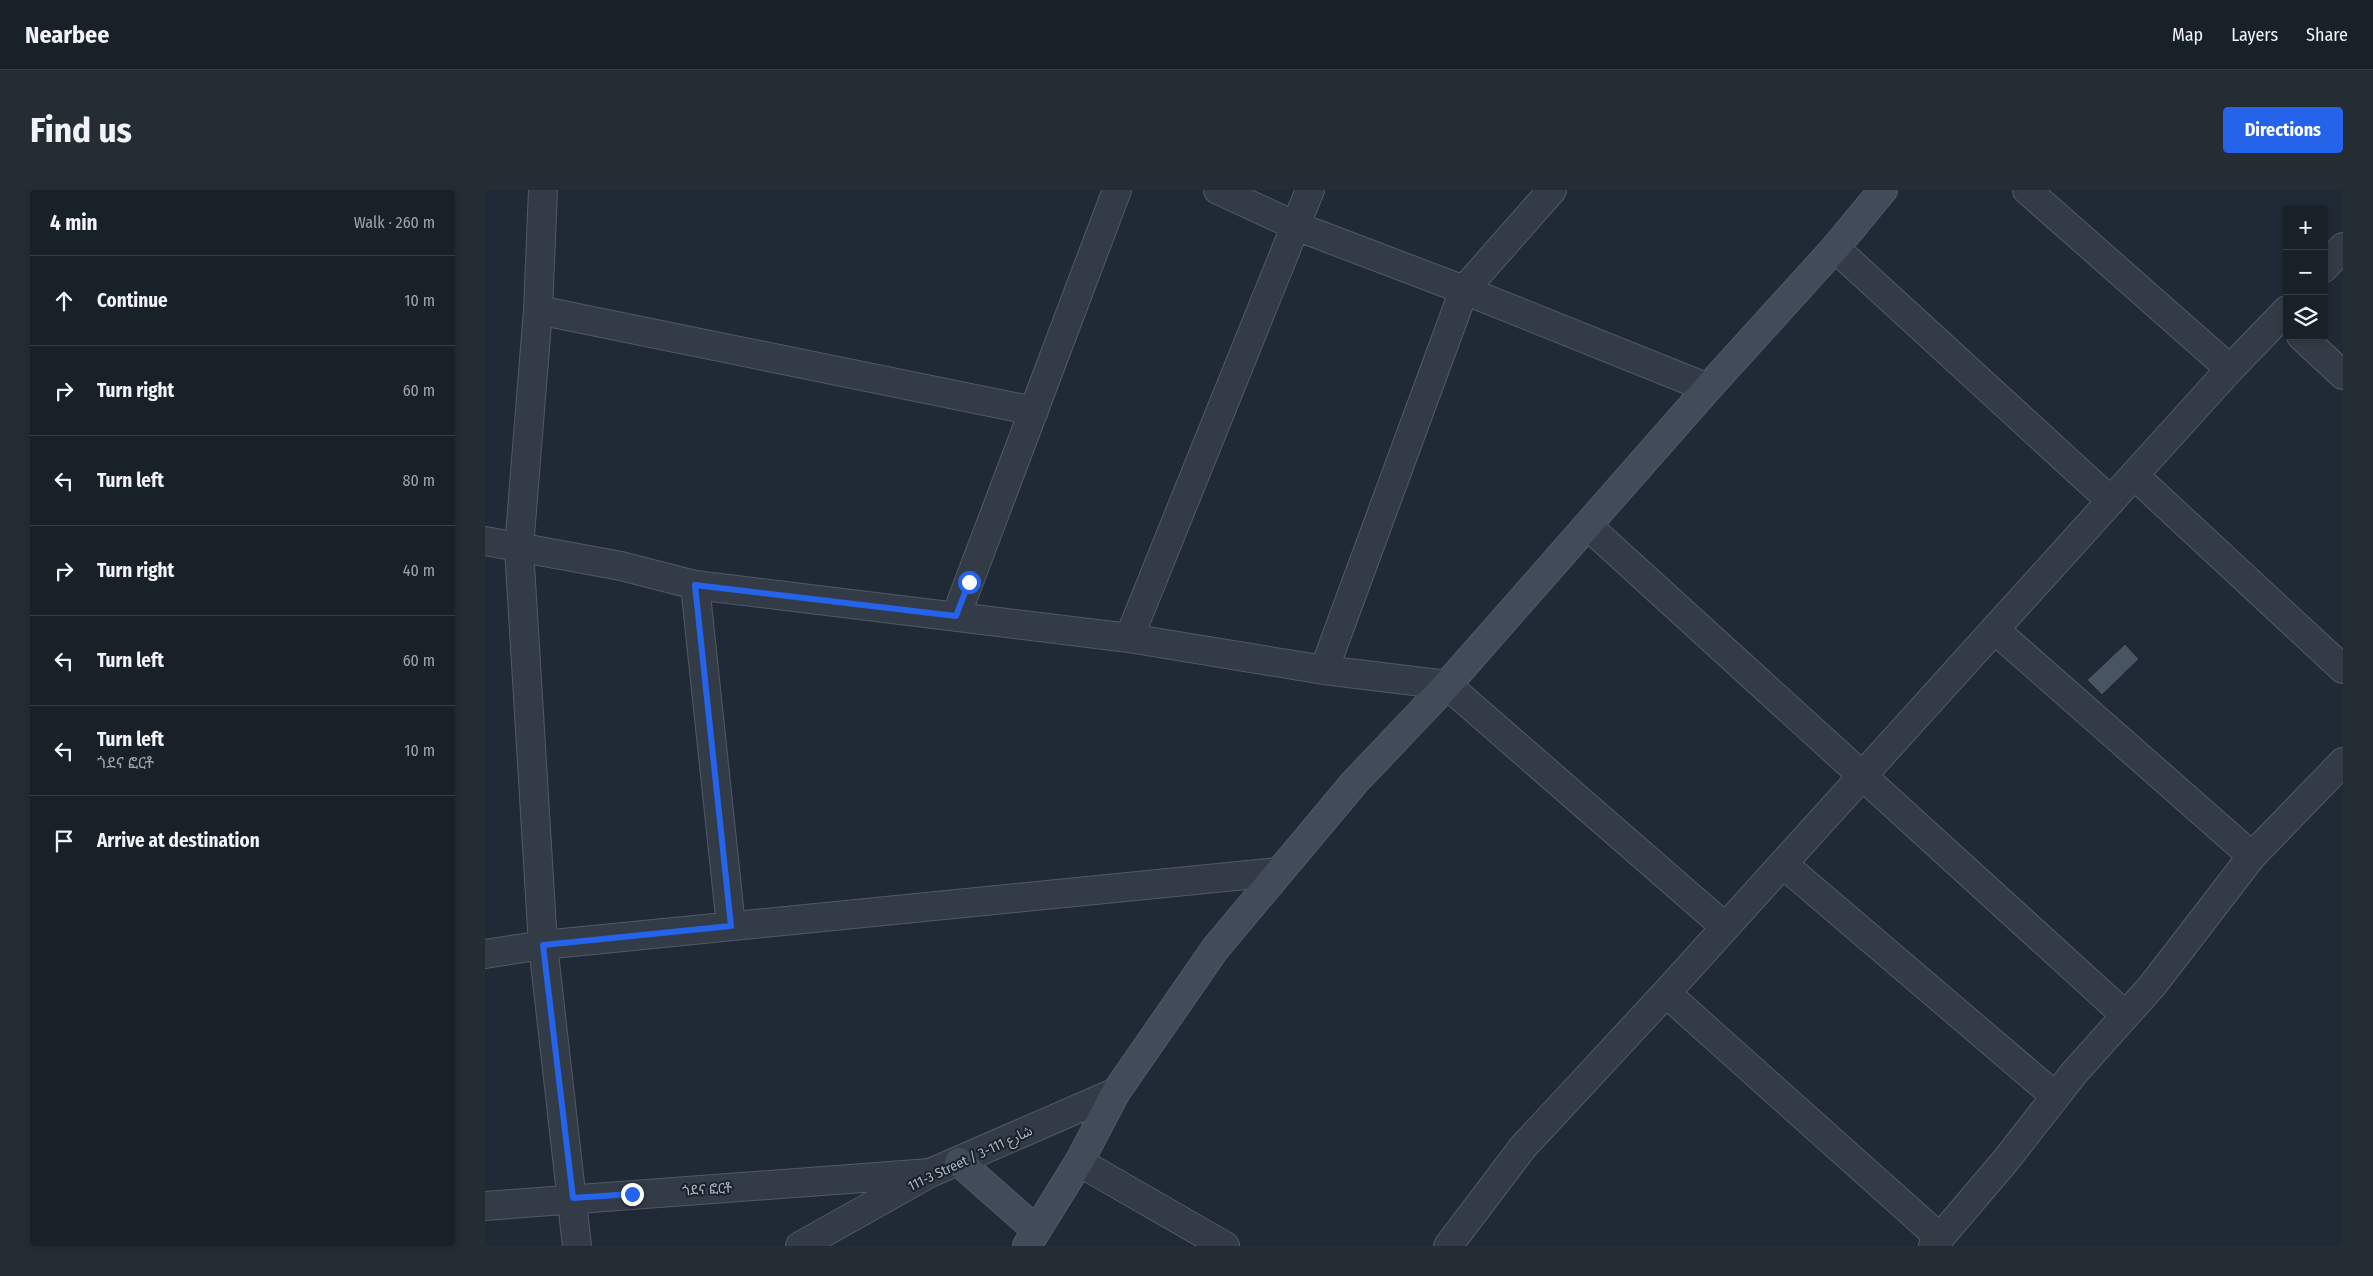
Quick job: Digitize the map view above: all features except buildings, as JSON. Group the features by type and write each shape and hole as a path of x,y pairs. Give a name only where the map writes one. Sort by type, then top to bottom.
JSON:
{"main road":[{"path":"959,1162 1032,1238 1079,1162 1117,1092 1215,949 1277,872 1354,783 1447,686 1707,388 1835,248 1883,190"}],"street":[{"path":"543,190 538,310 519,548 543,945 577,1246"},
{"path":"956,616 1117,190"},
{"path":"1219,190 1297,226 1465,290 1707,388"},
{"path":"1129,638 1310,190"},
{"path":"1324,670 1465,290 1552,190"},
{"path":"2027,190 2230,369"},
{"path":"2328,264 2343,247"},
{"path":"1835,248 2111,501"},
{"path":"538,310 1035,410"},
{"path":"1448,1246 1523,1147 1666,994 1725,926 2230,369 2283,319"},
{"path":"2305,340 2343,375"},
{"path":"2135,476 2343,669"},
{"path":"1588,526 2125,1014"},
{"path":"485,542 621,566 695,585 1129,638 1324,670 1447,686 1725,926"},
{"path":"695,585 731,926"},
{"path":"1995,630 2252,856"},
{"path":"1666,994 1936,1241 2006,1160 2055,1096 2125,1014 2152,986 2252,856 2343,762"},
{"path":"1783,864 2055,1096"},
{"path":"485,954 543,945 1277,872"},
{"name":"111-3 Street / شارع 111-3","path":"800,1246 930,1173 1117,1092"},
{"path":"1079,1162 1225,1246"},
{"name":"ጎደና ፎርቶ","path":"485,1206 930,1173"}],"route":[{"path":"632,1194 573,1198 543,945 731,926 695,585 956,616 969,582"}]}
